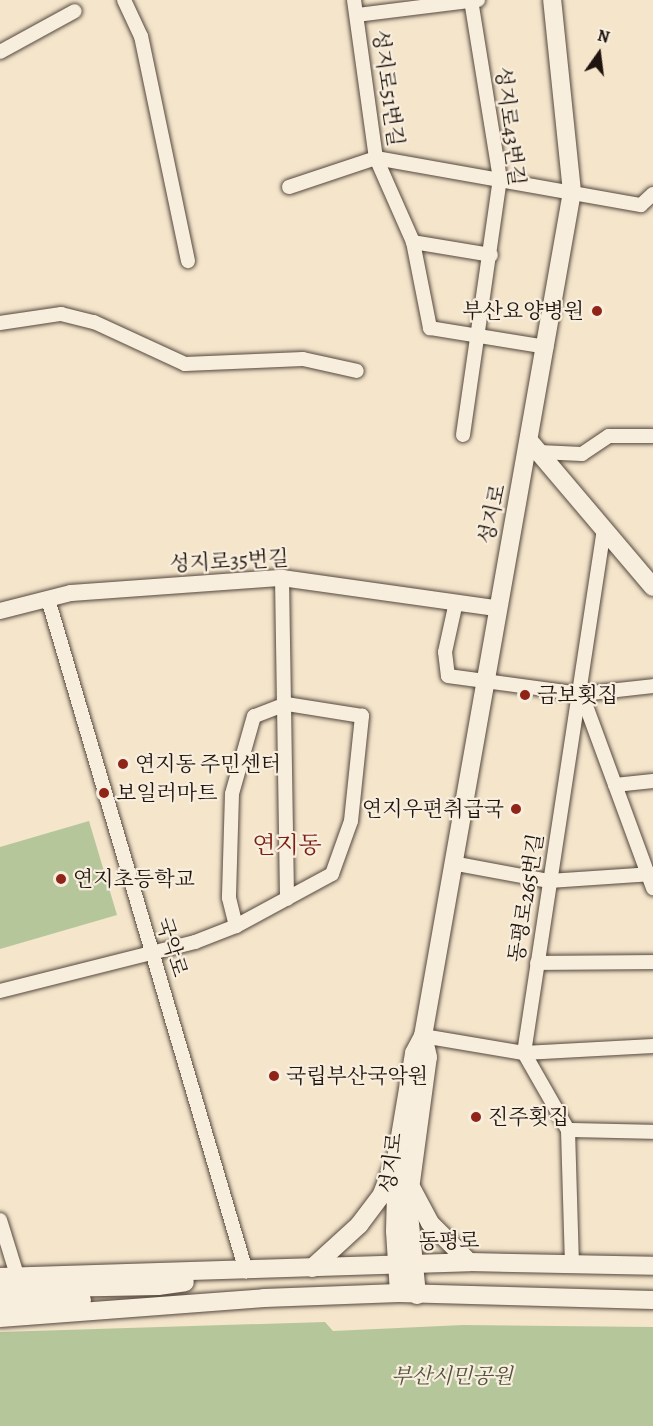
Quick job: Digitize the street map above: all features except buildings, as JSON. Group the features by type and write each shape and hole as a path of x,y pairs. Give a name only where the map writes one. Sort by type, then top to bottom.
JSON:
{"main road":[{"name":"성지로","path":"312,1268 365,1218 382,1194 397,1154 414,1053 423,1036 496,608 535,447 546,347 572,192 552,0"},
{"path":"535,447 653,587"},
{"name":"성지로","path":"405,1264 411,1184 428,1057 423,1036"},
{"name":"성지로","path":"397,1154 408,1294"},
{"path":"411,1184 419,1207 430,1224 469,1262"},
{"name":"동평로","path":"246,1271 469,1262 653,1266"},
{"path":"8,1276 246,1271"},
{"path":"0,1303 158,1286 246,1271"},
{"path":"0,1303 370,1294 653,1300"}],"street":[{"path":"124,0 141,36 188,261"},
{"name":"성지로51번길","path":"354,0 376,158 413,242 430,328 546,347"},
{"name":"성지로51번길","path":"357,15 473,0"},
{"name":"성지로43번길","path":"463,435 491,255 500,179 473,0"},
{"path":"0,52 75,11"},
{"path":"289,187 376,158 641,205 653,194"},
{"path":"413,242 491,255"},
{"path":"0,323 21,322 44,314 78,317 185,364 303,359 357,371"},
{"path":"535,447 582,454 609,436 653,436"},
{"name":"동평로265번길","path":"524,1053 549,881 582,694 604,530"},
{"path":"282,578 286,704 286,899"},
{"name":"성지로35번길","path":"0,611 71,593 282,578 496,608"},
{"name":"국악로","path":"48,599 246,1271"},
{"path":"456,602 445,672 453,677 582,694 653,686"},
{"path":"452,863 549,881 651,879 582,694"},
{"path":"0,991 195,942 236,926 332,874 351,821 362,716 286,704 254,716 232,795 229,898 236,926"},
{"path":"615,785 653,781"},
{"path":"537,963 653,962"},
{"path":"423,1036 524,1053 653,1046"},
{"path":"524,1053 568,1130 572,1265"},
{"path":"568,1130 653,1132"},
{"path":"0,1220 8,1276"}],"green space":[{"path":"89,821 117,915 0,949 0,847"},
{"name":"부산시민공원","path":"325,1322 333,1331 463,1325 653,1327 653,1426 0,1426 0,1332"}],"place":[{"name":"부산요양병원","path":"597,311"},
{"name":"금보횟집","path":"525,695"},
{"name":"연지동 주민센터","path":"123,764"},
{"name":"보일러마트","path":"104,793"},
{"name":"연지우편취급국","path":"516,809"},
{"name":"연지초등학교","path":"61,879"},
{"name":"국립부산국악원","path":"274,1076"},
{"name":"진주횟집","path":"476,1117"}],"district":[{"name":"연지동","path":"287,846"}]}
